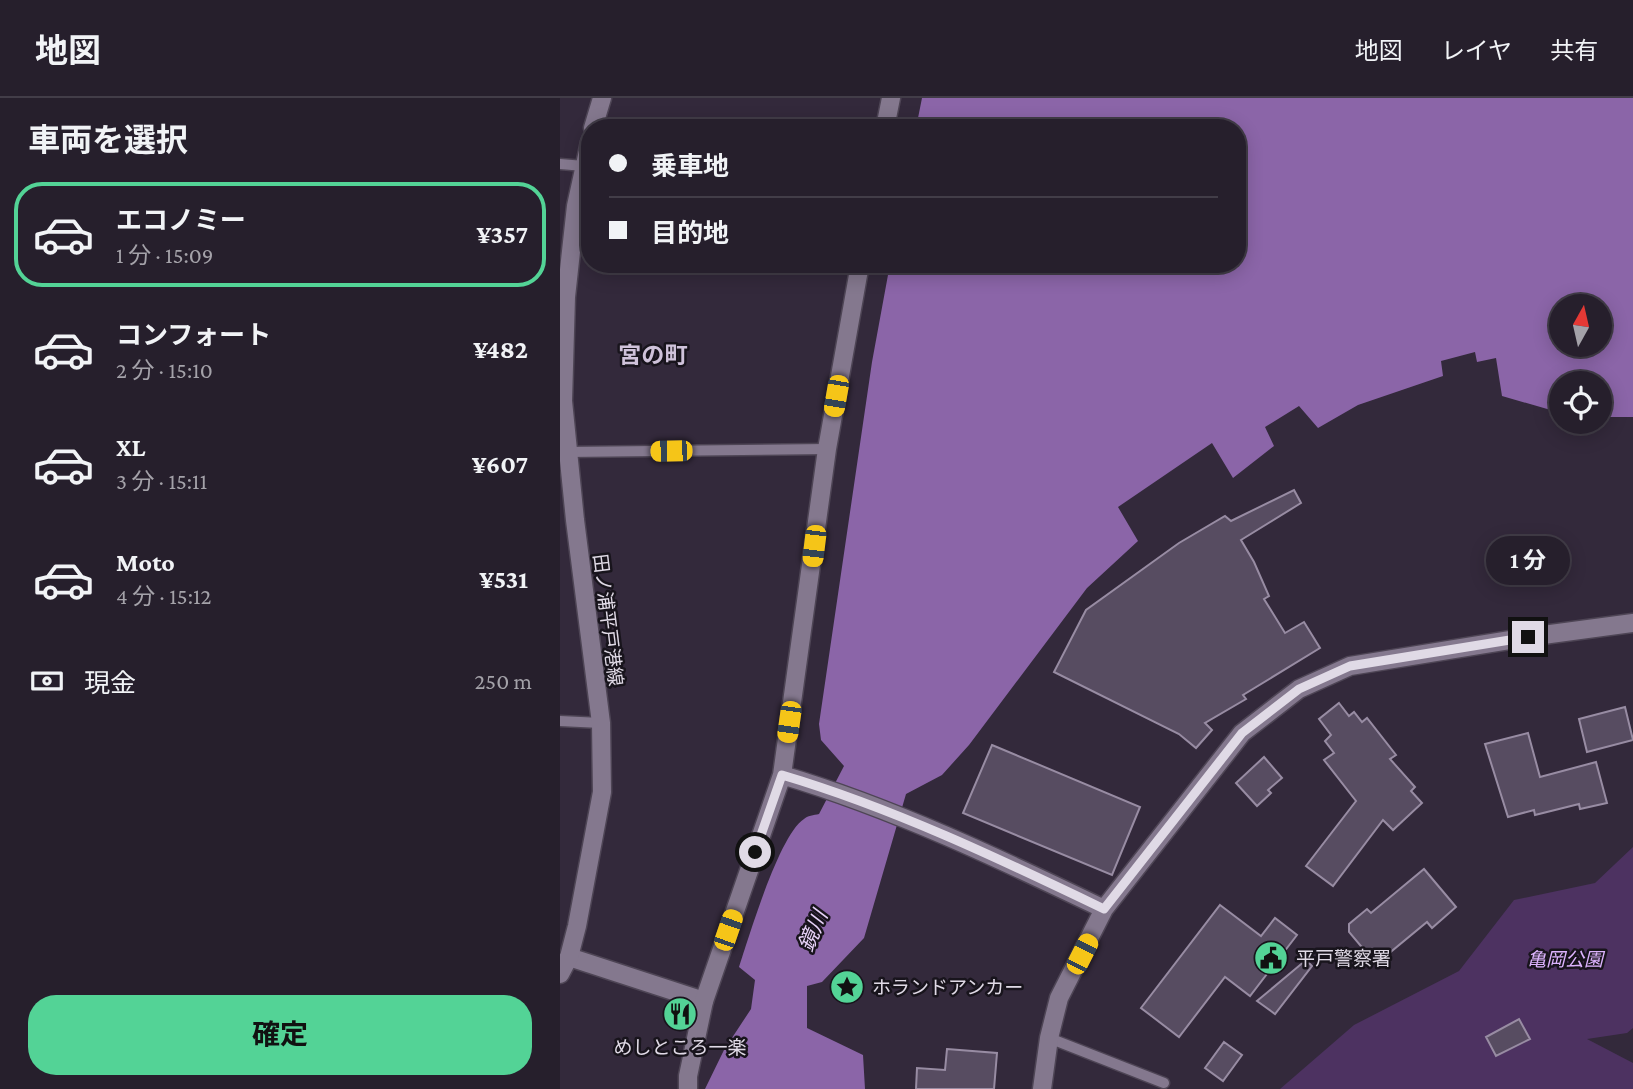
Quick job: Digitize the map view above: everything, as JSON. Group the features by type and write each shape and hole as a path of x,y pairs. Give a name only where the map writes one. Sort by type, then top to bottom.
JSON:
{"street":[{"path":"596,119 602,98"},
{"path":"887,119 891,98"},
{"name":"田ノ浦平戸港線","path":"560,974 569,957 578,926 602,792 601,723 561,401 566,297 581,181"},
{"path":"688,1089 688,1076 704,1001 782,775 827,449 858,273"},
{"path":"1042,1089 1049,1038 1059,998 1104,909 1242,733 1299,689 1350,666 1528,637 1633,624"},
{"path":"782,775 831,790 1019,868 1104,909"},
{"path":"569,957 704,1001"}],"lane":[{"path":"560,164 581,166"},
{"path":"567,452 827,449"},
{"path":"560,721 601,723"},
{"path":"1049,1038 1164,1083"}],"green space":[{"name":"亀岡公園","path":"1633,847 1633,1028 1627,1033 1587,1039 1633,1063 1633,1089 1280,1089 1354,1025 1459,971 1514,900 1595,883"}],"water":[{"name":"鏡川","path":"922,98 1633,98 1633,417 1612,417 1612,371 1549,371 1549,410 1502,396 1496,358 1477,362 1475,352 1441,361 1443,376 1358,405 1318,428 1299,406 1265,427 1274,446 1233,478 1212,443 1118,507 1138,541 1087,588 969,745 942,775 906,794 864,938 822,982 807,986 807,1028 863,1055 865,1089 705,1089 724,1050 751,1009 755,980 739,967 775,865 794,829 805,818 819,814 844,766 821,740 819,724 872,362 888,273 1246,273 1246,119 918,119"}],"building":[{"path":"1294,490 1301,503 1241,540 1269,596 1264,599 1285,633 1304,622 1320,648 1243,695 1246,699 1205,723 1212,730 1196,748 1179,734 1054,672 1086,610 1179,543 1225,516 1231,521"},
{"path":"1339,703 1349,716 1354,712 1362,722 1367,718 1396,755 1390,759 1415,787 1411,791 1422,803 1393,830 1383,820 1333,886 1306,866 1356,801 1324,760 1334,753 1325,741 1331,735 1319,719"},
{"path":"1625,707 1633,740 1587,752 1579,719"},
{"path":"1528,733 1540,777 1596,762 1607,803 1580,809 1579,804 1535,815 1534,810 1508,817 1485,744"},
{"path":"992,745 1140,807 1112,875 963,813"},
{"path":"1264,757 1282,778 1268,790 1271,793 1257,806 1236,783"},
{"path":"1424,869 1456,907 1432,928 1427,922 1376,964 1349,932 1349,924 1367,909 1371,913"},
{"path":"1220,905 1261,936 1275,918 1297,935 1250,996 1225,977 1179,1037 1141,1008"},
{"path":"1306,960 1312,966 1275,1014 1257,1001"},
{"path":"1519,1019 1530,1039 1496,1056 1486,1037"},
{"path":"1224,1042 1242,1055 1223,1081 1205,1068"},
{"path":"947,1049 997,1053 994,1089 916,1089 917,1068 945,1070"}],"place":[{"name":"平戸警察署","path":"1271,958"},
{"name":"ホランドアンカー","path":"847,987"},
{"name":"めしところ一楽","path":"680,1014"}],"district":[{"name":"宮の町","path":"653,355"}],"route":[{"path":"755,852 782,775 831,790 1019,868 1104,909 1242,733 1299,689 1350,666 1528,637"}]}
